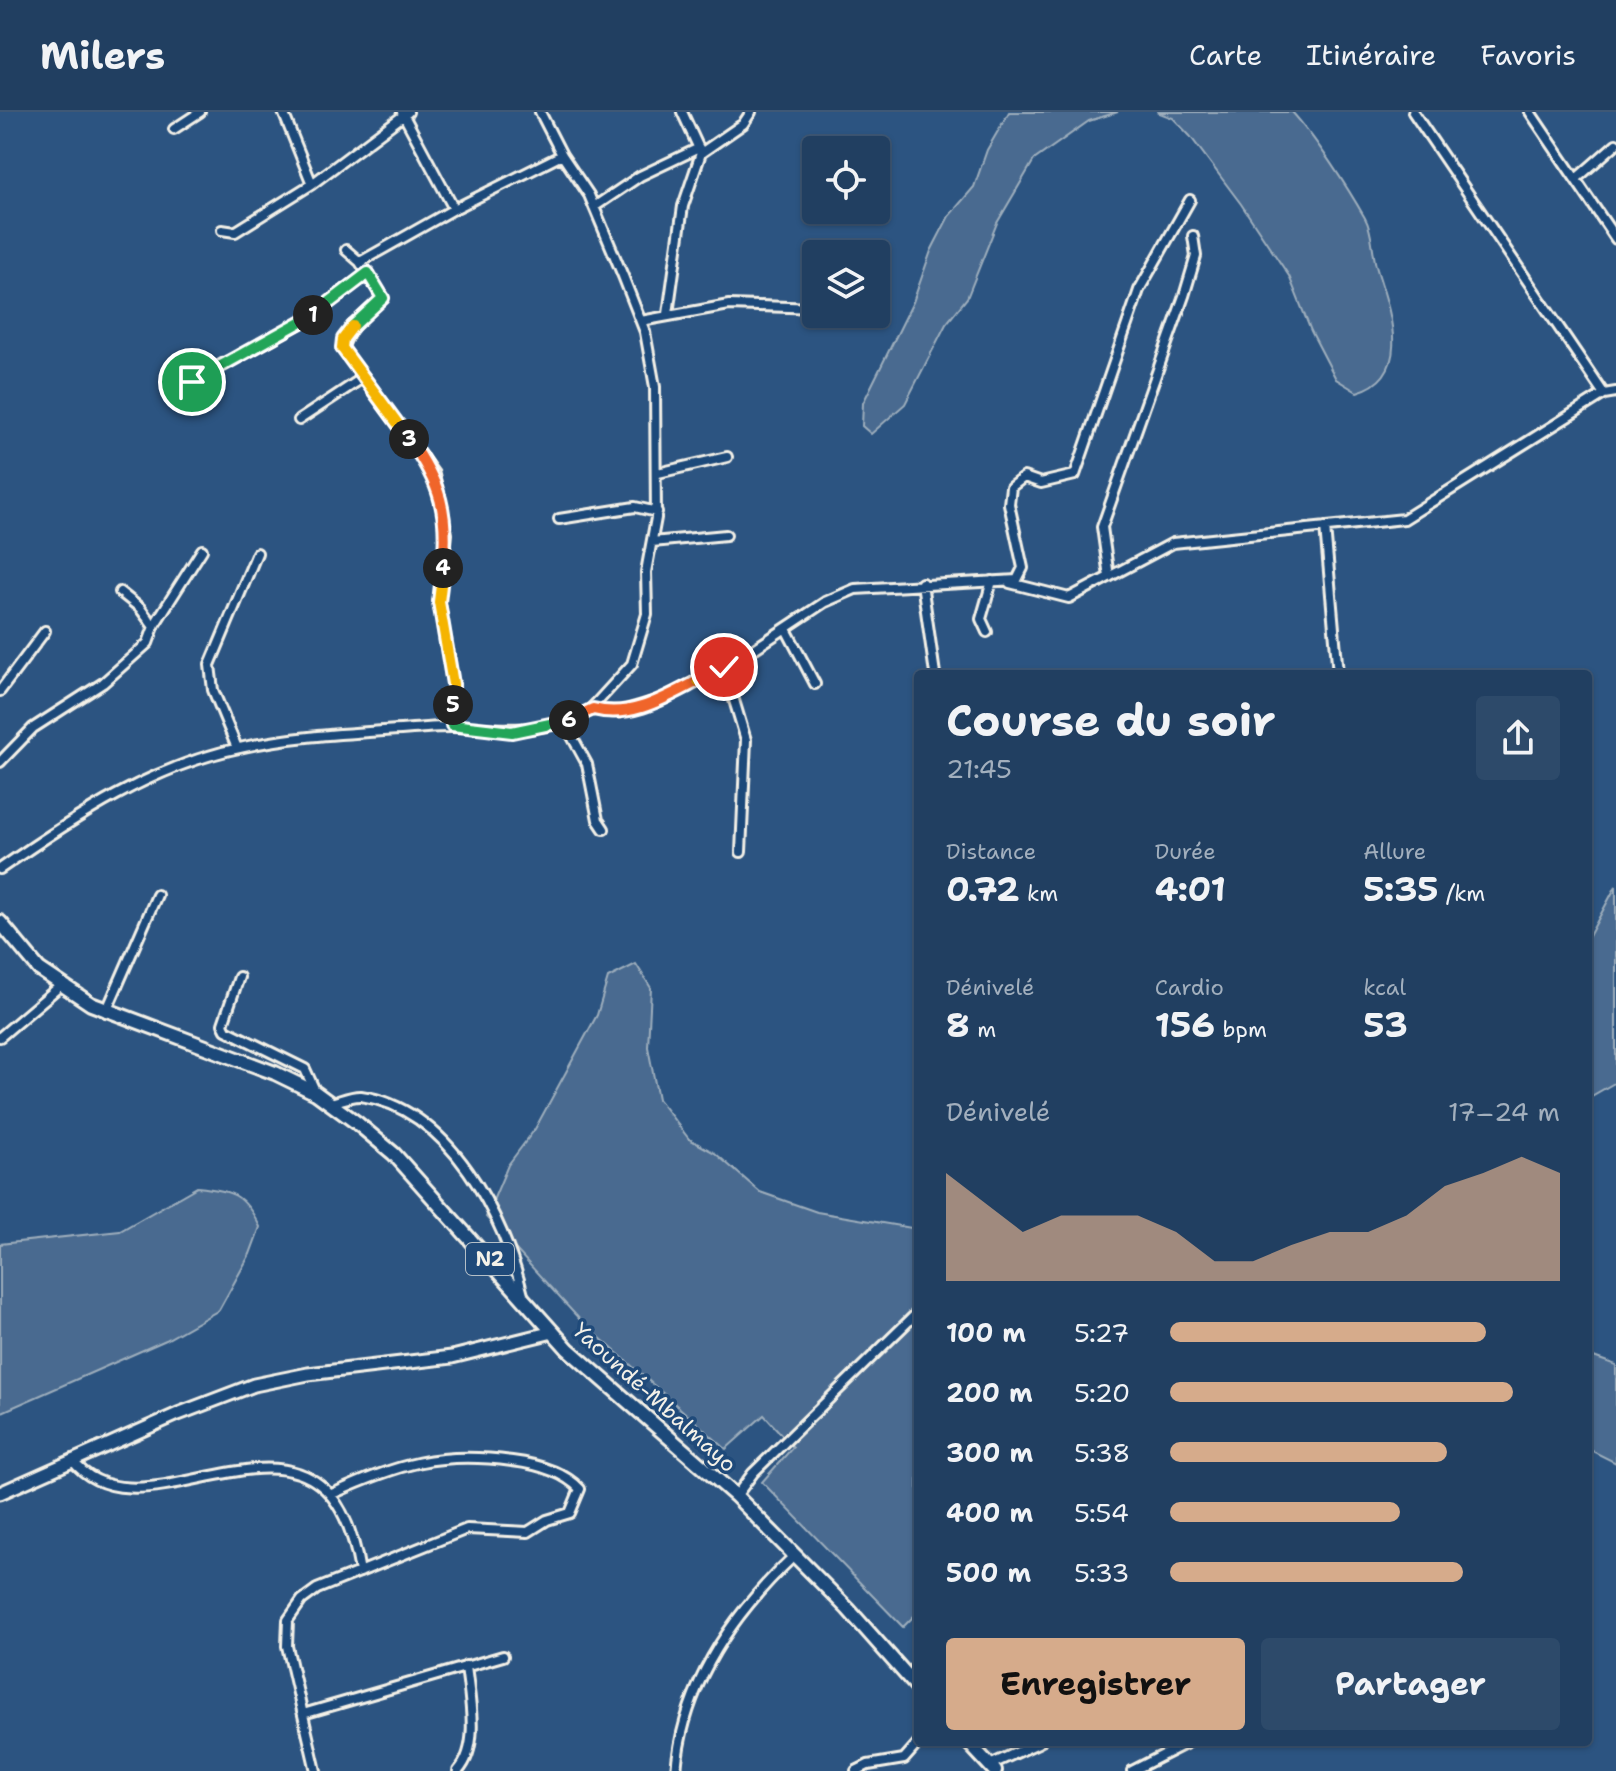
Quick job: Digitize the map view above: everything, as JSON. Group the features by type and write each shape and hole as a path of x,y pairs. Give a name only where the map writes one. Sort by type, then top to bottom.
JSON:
{"highway":[{"name":"Yaoundé-Mbalmayo","path":"0,922 39,969 60,986 106,1012 275,1073 316,1093 394,1154 584,1365 736,1496 848,1609 914,1683"},
{"path":"972,1746 993,1768"}],"main road":[{"path":"0,1493 254,1385 308,1374 452,1357 553,1332"}],"street":[{"path":"174,129 200,112"},
{"path":"283,112 312,184"},
{"path":"540,112 594,207 641,321 655,387 657,512 646,572 647,614 632,664 589,711"},
{"path":"668,314 683,206 700,150 682,112"},
{"path":"594,207 640,176 700,150 743,124 751,112"},
{"path":"1413,112 1604,394"},
{"path":"1530,112 1616,239"},
{"path":"222,230 235,232 312,184 405,113 454,209"},
{"path":"1576,179 1616,144"},
{"path":"360,262 454,209 562,155"},
{"path":"1010,583 1017,580 1023,568 1009,504 1011,487 1024,477 1041,483 1075,475 1139,290 1190,200"},
{"path":"1109,577 1102,527 1184,296 1196,256 1193,236"},
{"path":"346,250 360,262 383,298 352,327 342,348 434,474 447,534 439,602 453,684 452,725"},
{"path":"192,382 306,320 368,273"},
{"path":"641,321 729,305 802,308"},
{"path":"299,420 364,377"},
{"path":"0,869 100,803 149,778 237,748 452,725 512,732 564,722 589,711 635,710 724,667 841,594 922,583 992,581 1069,598 1173,543 1404,519 1604,394 1616,392"},
{"path":"658,473 727,457"},
{"path":"559,519 635,507 657,512"},
{"path":"1325,527 1338,670"},
{"path":"652,542 726,535"},
{"path":"0,762 33,728 103,683 148,643 154,627 202,550"},
{"path":"237,748 213,690 210,665 257,553"},
{"path":"987,632 981,619 992,581"},
{"path":"922,583 934,670"},
{"path":"120,592 140,608 154,627"},
{"path":"786,629 815,684"},
{"path":"0,691 45,631"},
{"path":"724,667 746,740 741,852"},
{"path":"564,722 587,764 604,829"},
{"path":"106,1012 157,895"},
{"path":"239,977 223,1024 226,1030 305,1069 316,1093"},
{"path":"0,1037 60,986"},
{"path":"331,1103 358,1095 409,1115 440,1137 466,1165 480,1190 523,1295"},
{"path":"736,1496 753,1473 914,1316"},
{"path":"316,1771 287,1646 291,1613 308,1594 467,1529 532,1531 547,1520 570,1513 580,1489 566,1478 530,1463 459,1455 401,1466 332,1494"},
{"path":"72,1460 89,1478 114,1486 273,1469 313,1480 332,1494 350,1525 360,1572"},
{"path":"676,1771 685,1716 699,1682 742,1610 795,1555"},
{"path":"303,1714 503,1656"},
{"path":"458,1771 468,1754 470,1733 466,1666"},
{"path":"856,1771 868,1765 904,1759 915,1746"},
{"path":"993,1768 1033,1746"},
{"path":"1132,1771 1181,1746"}],"shaded area":[{"path":"1009,112 1118,112 1089,121 1034,160 997,223 967,298 946,324 905,404 871,434 862,426 863,403 913,302 931,251 949,216 974,187 987,150"},
{"path":"1157,112 1292,112 1301,123 1340,178 1370,229 1393,338 1387,371 1375,383 1357,392 1336,379 1311,331 1289,276 1241,204 1190,136 1173,118"},
{"path":"1616,886 1616,1082 1592,1096 1592,931"},
{"path":"636,964 651,988 648,1047 658,1099 689,1139 715,1153 760,1192 817,1212 914,1228 914,1616 903,1627 762,1482 793,1447 764,1415 726,1449 582,1322 486,1217 508,1165 535,1129 597,1015 608,978"},
{"path":"197,1187 236,1196 248,1207 260,1227 250,1254 219,1310 166,1340 0,1413 0,1244 120,1231"},
{"path":"1592,1356 1616,1365 1616,1463 1592,1451"}],"route":[{"path":"192,382 258,343 306,320 368,273 383,298 352,327 343,339 342,348 434,474 447,534 439,602 453,684 452,725 512,732 559,725 593,709 604,712 635,710 724,667"}]}
